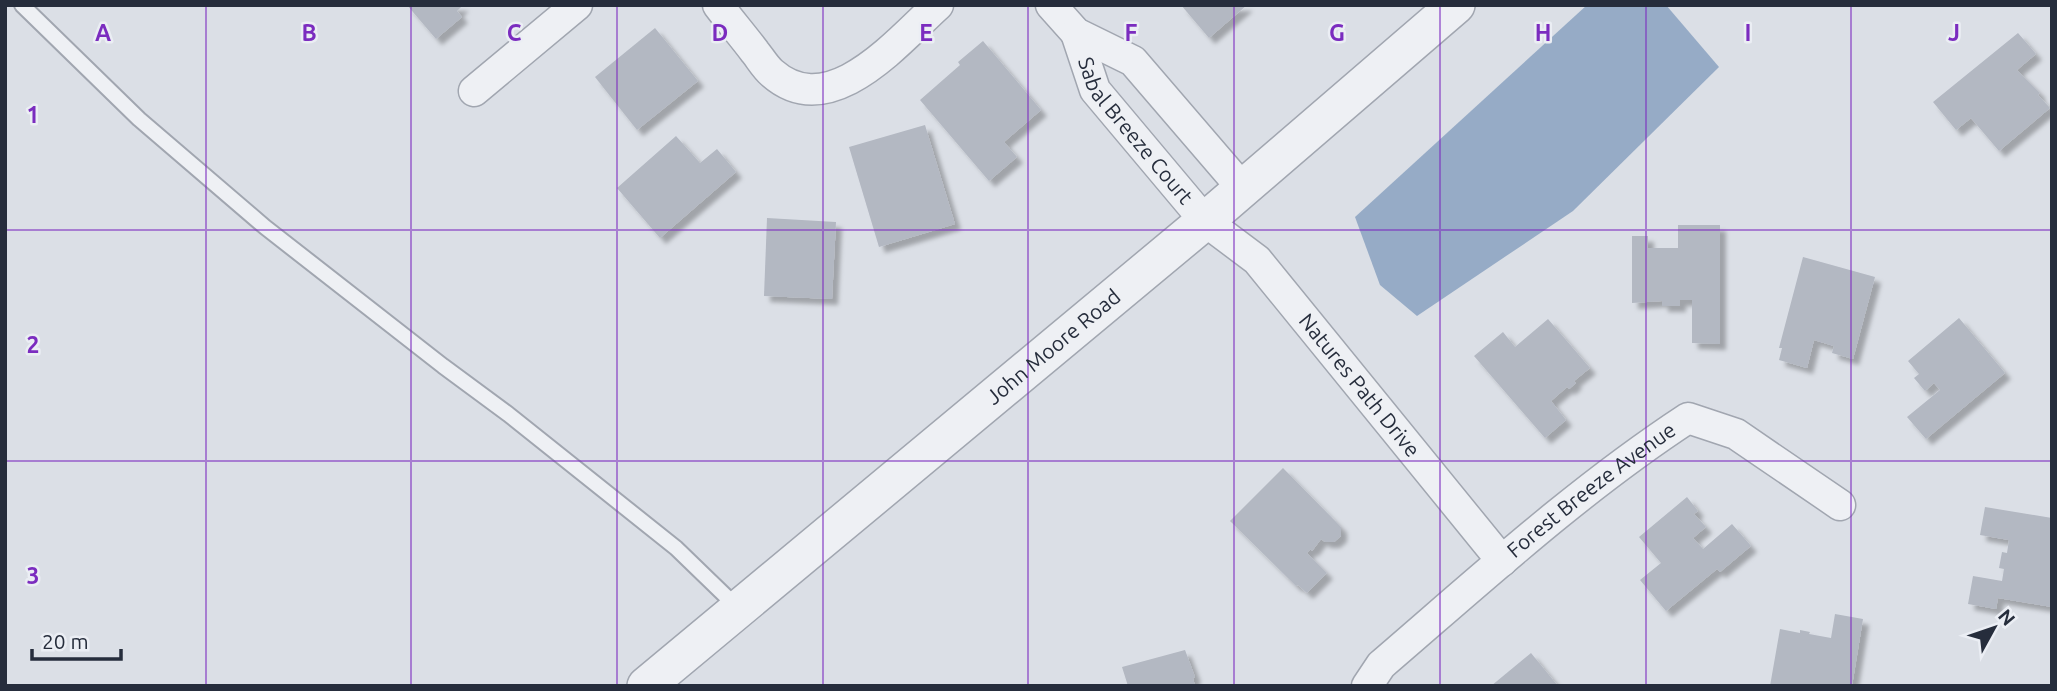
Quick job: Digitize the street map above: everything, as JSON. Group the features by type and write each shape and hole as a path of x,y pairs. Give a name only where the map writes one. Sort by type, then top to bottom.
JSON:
{"street":[{"path":"474,91 577,5"},
{"path":"718,5 771,73 789,84 816,91 840,85 868,67 938,5"},
{"name":"Sabal Breeze Court","path":"1051,5 1076,33 1133,61 1243,189"},
{"name":"John Moore Road","path":"646,686 1205,221 1456,5"},
{"name":"Sabal Breeze Court","path":"1076,33 1095,90 1205,221"},
{"path":"1125,125 1162,94"},
{"name":"Natures Path Drive","path":"1205,221 1257,260 1502,561"},
{"name":"Forest Breeze Avenue","path":"1367,686 1381,665 1502,561 1636,452 1688,418 1736,434 1840,506"}],"lane":[{"path":"22,5 139,119 265,227 508,414 676,548 739,609"}],"water":[{"path":"1587,5 1666,5 1719,67 1573,211 1417,316 1380,285 1355,217"}],"building":[{"path":"407,5 463,5 457,11 462,17 436,39"},
{"path":"1181,5 1247,5 1209,38"},
{"path":"655,28 698,81 637,130 595,77"},
{"path":"2018,33 2036,54 2017,70 2040,93 2038,95 2050,108 1999,151 1971,118 1956,130 1933,102"},
{"path":"983,41 1041,110 1004,142 1017,157 989,181 920,100"},
{"path":"925,125 955,224 879,247 849,147"},
{"path":"676,136 700,163 717,149 736,172 660,238 617,188"},
{"path":"767,218 836,222 832,299 764,296"},
{"path":"1678,225 1720,225 1720,344 1692,343 1692,300 1680,300 1680,306 1662,306 1662,301 1632,303 1632,236 1648,236 1648,248 1678,248"},
{"path":"1803,257 1875,277 1853,359 1832,353 1834,346 1814,340 1807,368 1779,360 1782,348 1779,348"},
{"path":"1959,318 2005,373 1926,439 1907,417 1940,390 1934,383 1925,391 1914,378 1919,374 1908,361"},
{"path":"1548,319 1590,368 1574,381 1576,383 1569,389 1567,387 1551,401 1566,420 1545,438 1474,356 1503,332 1515,347"},
{"path":"1283,468 1341,527 1341,536 1334,542 1321,539 1312,551 1311,549 1307,553 1327,573 1307,593 1296,586 1230,521"},
{"path":"1687,497 1698,511 1694,514 1706,527 1693,538 1703,549 1732,524 1751,546 1720,572 1717,569 1666,611 1640,580 1661,563 1639,537"},
{"path":"1985,507 2052,518 2052,607 1998,598 1996,609 1968,604 1973,576 2002,581 2004,569 1999,568 2002,552 2007,553 2009,540 1980,535"},
{"path":"1835,614 1863,619 1852,686 1770,686 1780,629 1800,633 1800,630 1831,638"},
{"path":"1185,650 1195,677 1195,686 1128,686 1122,667"},
{"path":"1531,653 1558,686 1491,686"}]}
